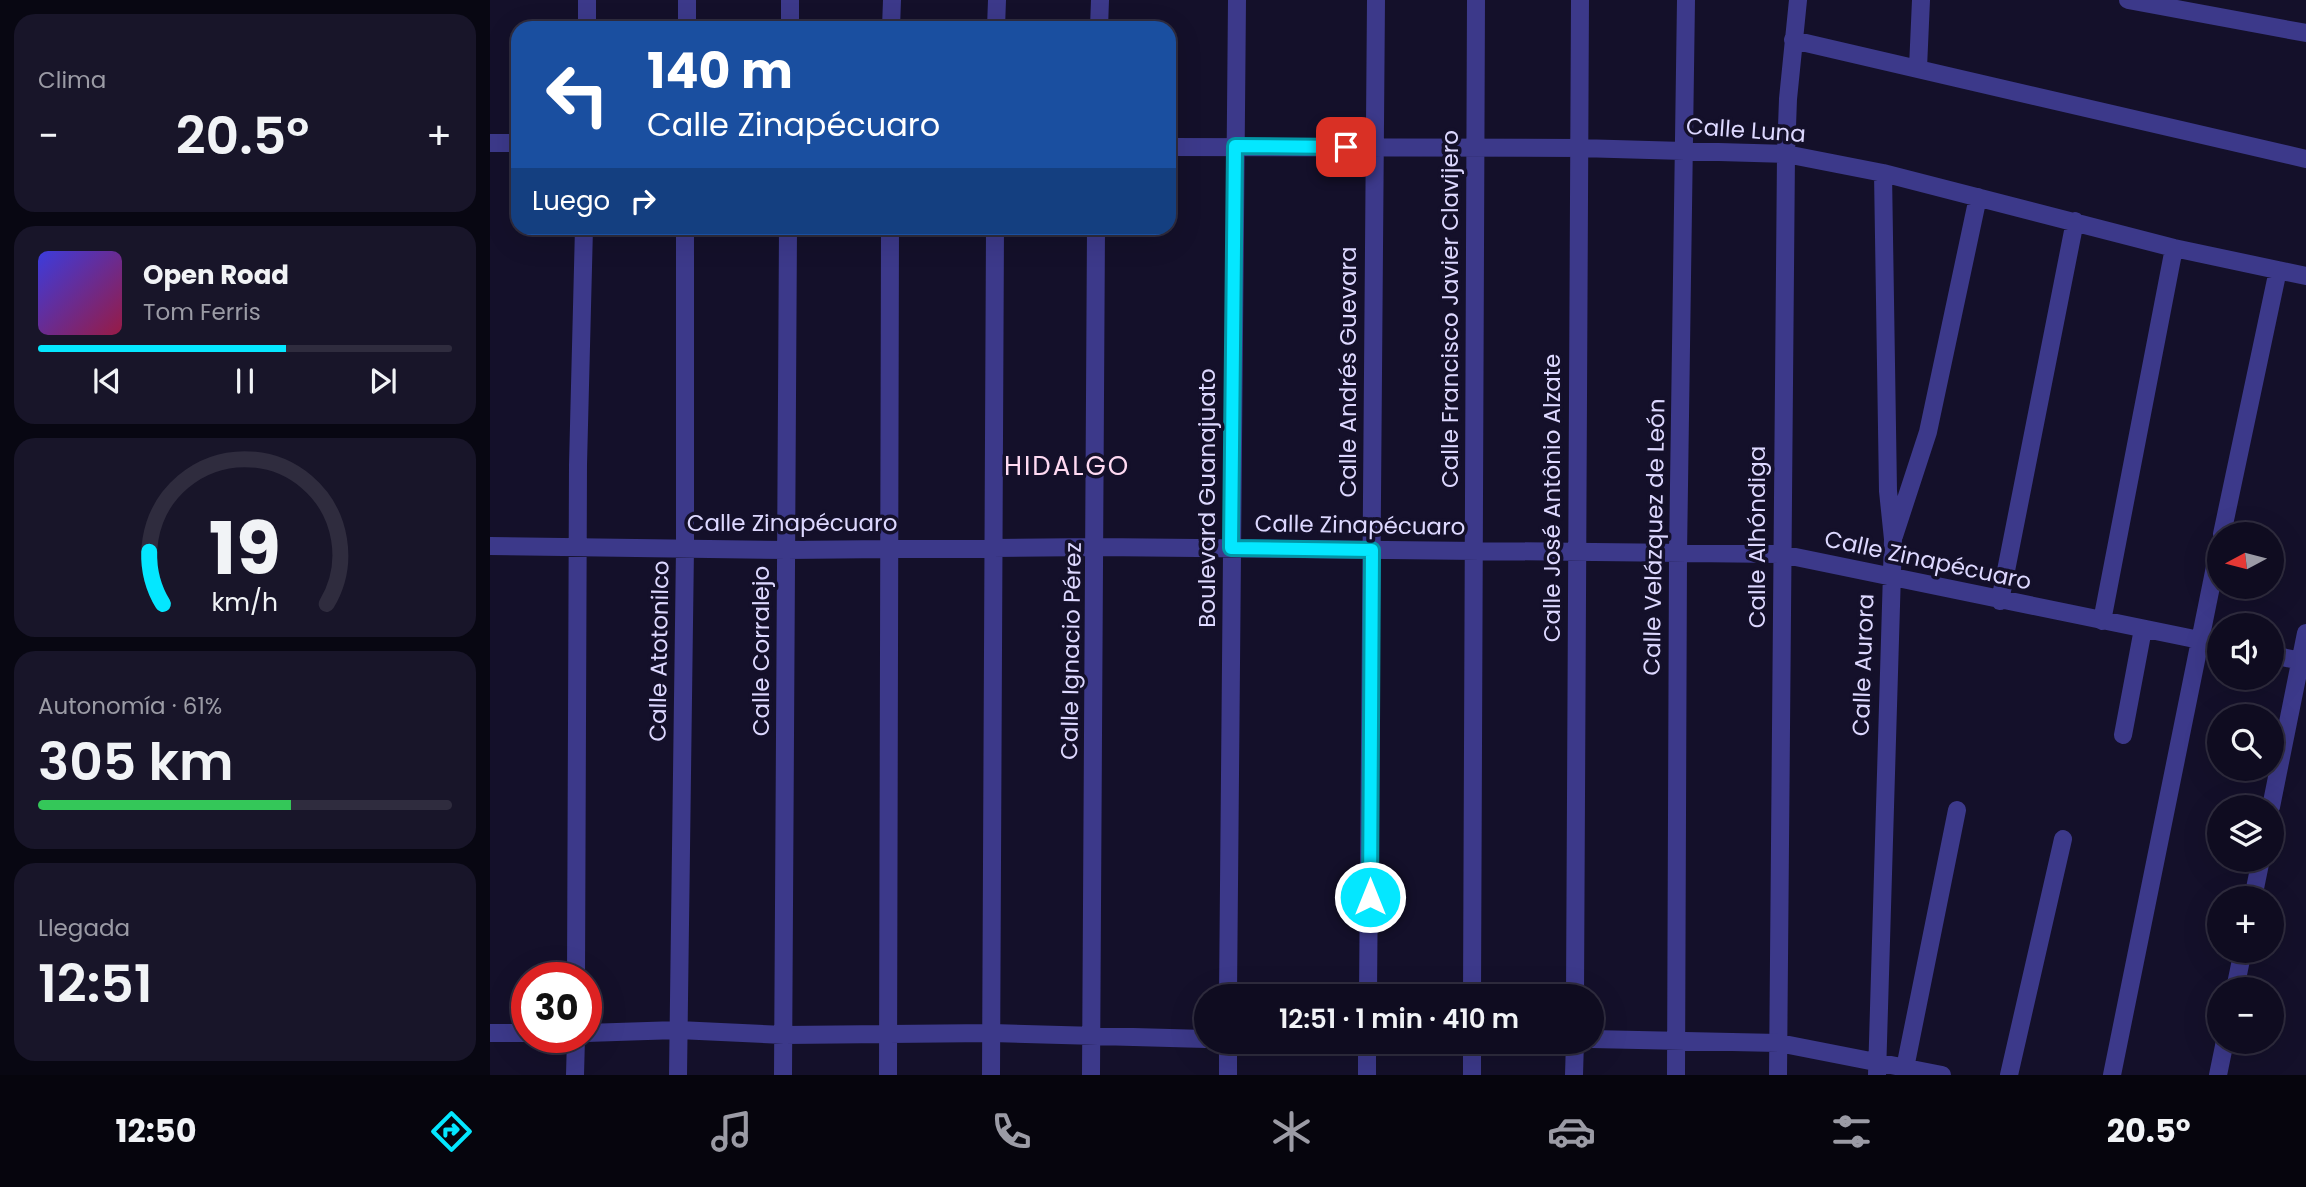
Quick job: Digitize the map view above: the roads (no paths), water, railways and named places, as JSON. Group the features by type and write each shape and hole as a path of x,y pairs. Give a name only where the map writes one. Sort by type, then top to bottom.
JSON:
{"street":[{"path":"587,0 587,21"},
{"path":"687,0 687,21"},
{"path":"790,0 790,21"},
{"path":"891,21 892,0"},
{"path":"996,21 997,0"},
{"path":"1099,21 1100,0"},
{"name":"Boulevard Guanajuato","path":"1228,984 1237,0"},
{"name":"Calle Andrés Guevara","path":"1368,984 1376,0"},
{"name":"Calle Francisco Javier Clavijero","path":"1472,984 1476,0"},
{"name":"Calle José Antônio Alzate","path":"1575,984 1580,0"},
{"name":"Calle Velázquez de León","path":"1676,1075 1678,555 1686,0"},
{"name":"Calle Alhóndiga","path":"1778,1075 1786,153 1798,0"},
{"path":"1918,68 1921,0"},
{"path":"2135,1 2306,33"},
{"path":"1793,40 2306,159"},
{"path":"490,142 511,143"},
{"name":"Calle Luna","path":"1176,147 1579,148 1786,153 1883,173 2174,248 2306,276"},
{"name":"Calle Aurora","path":"1877,1069 1893,539 1888,480 1883,173"},
{"path":"1893,539 1928,432 1978,197"},
{"path":"2000,601 2075,221"},
{"path":"576,962 578,547 584,235"},
{"name":"Calle Atotonilco","path":"678,1075 685,548 685,235"},
{"name":"Calle Corralejo","path":"783,1075 788,235"},
{"path":"888,1075 890,235"},
{"path":"991,1075 995,235"},
{"name":"Calle Ignacio Pérez","path":"1091,1075 1097,547 1096,235"},
{"path":"2102,621 2174,248"},
{"path":"2225,522 2278,270"},
{"name":"Calle Zinapécuaro","path":"490,546 786,550 1097,547 1782,554 2207,642"},
{"path":"2112,1075 2208,599"},
{"path":"2123,735 2143,629"},
{"path":"2274,795 2303,661 2306,633"},
{"path":"2284,657 2303,661"},
{"path":"1905,1068 1957,810"},
{"path":"2009,1075 2063,839"},
{"path":"602,1032 678,1030 784,1035 992,1033 1194,1039"},
{"path":"490,1033 511,1033"},
{"path":"1604,1039 1779,1043 1877,1069 1905,1068 1942,1075"},
{"path":"575,1075 576,1053"},
{"path":"1228,1054 1228,1075"},
{"path":"1367,1054 1367,1075"},
{"path":"1472,1054 1472,1075"},
{"path":"1574,1075 1575,1054"},
{"path":"2218,1075 2222,1054"}],"district":[{"name":"HIDALGO","path":"1067,466"}]}
